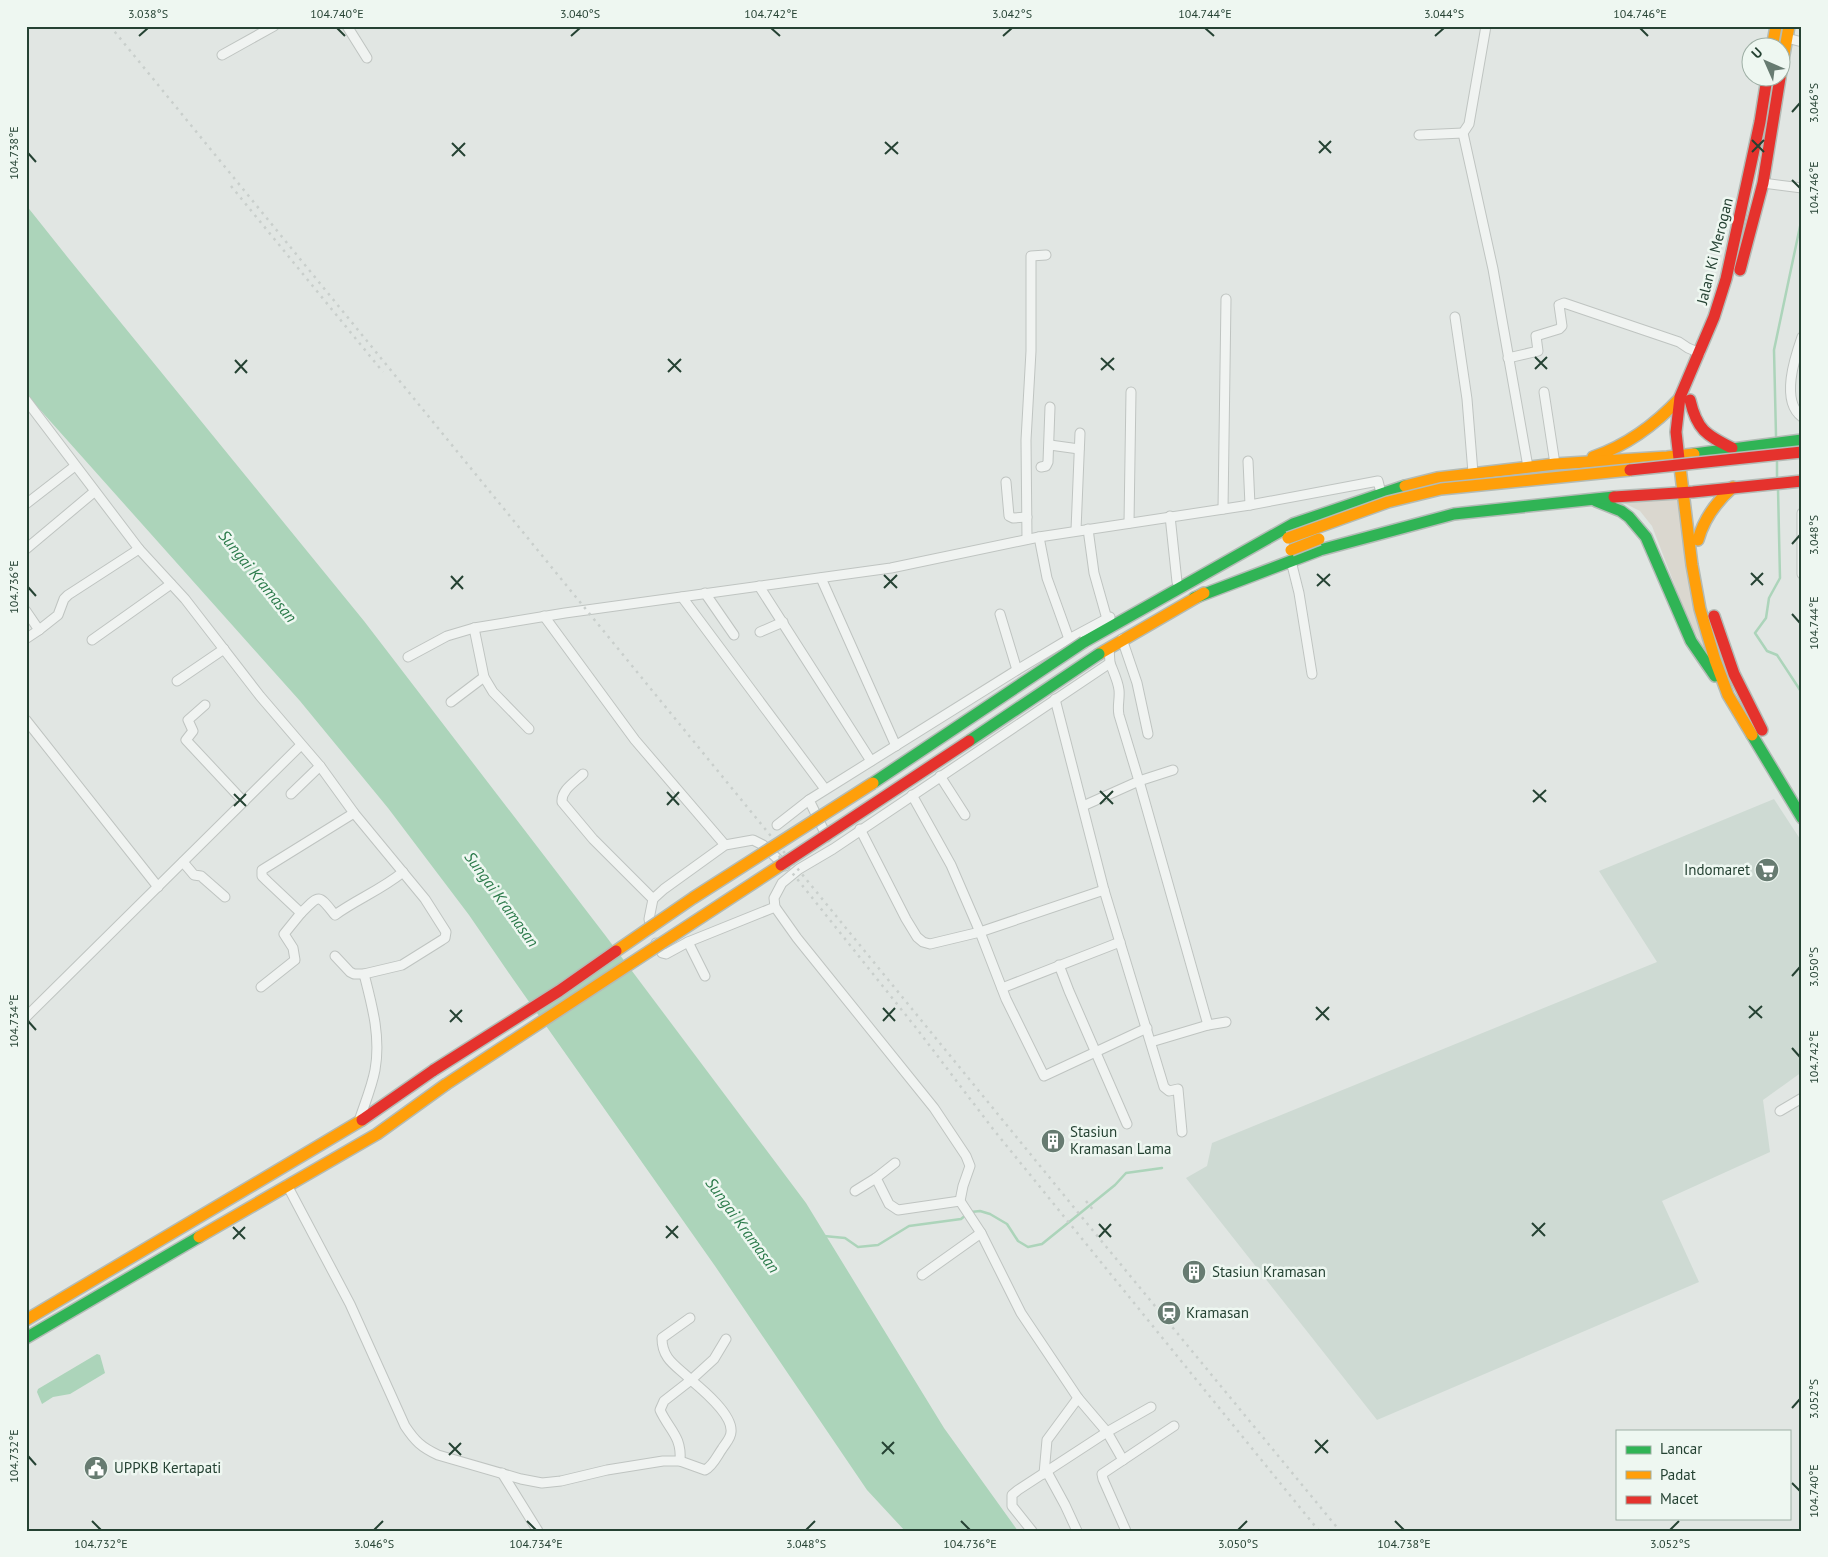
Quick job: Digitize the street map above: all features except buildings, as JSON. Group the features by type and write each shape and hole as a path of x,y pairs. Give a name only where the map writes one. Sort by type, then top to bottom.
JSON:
{"highway":[{"name":"Jalan Ki Merogan","path":"1683,455 1687,442 1685,399 1726,279 1760,122 1765,88"},
{"name":"Jalan Ki Merogan","path":"1683,455 1676,421 1734,294 1763,183 1778,88"},
{"path":"1573,463 1613,450 1641,434 1685,399 1693,417 1703,432 1732,448"},
{"path":"26,1320 358,1123 434,1070 559,991 701,893 858,792 1084,642 1182,584 1293,524 1381,493 1437,478 1556,464 1683,455 1802,440"},
{"path":"1182,584 1288,538 1388,502 1441,489 1802,452"},
{"path":"1683,455 1688,493 1692,565 1700,609 1715,660 1728,695"},
{"path":"1402,510 1459,498 1792,465"},
{"path":"26,1338 287,1185 365,1142 445,1085 863,812 1099,654 1246,570 1291,556 1454,514 1591,499 1688,493 1802,481"},
{"path":"1698,540 1702,526 1712,507 1733,487"},
{"path":"1688,493 1707,594 1734,672 1751,712 1802,797"},
{"path":"1591,499 1622,511 1646,537 1691,641 1728,695 1802,818"},
{"path":"1291,556 1328,536"}],"street":[{"path":"222,55 274,26"},
{"path":"347,26 367,58"},
{"path":"1419,135 1463,133 1470,124 1486,26"},
{"path":"1788,32 1802,42"},
{"path":"1463,133 1493,269 1528,467"},
{"path":"1763,183 1798,188"},
{"path":"1027,539 1026,440 1031,351 1031,256 1046,255"},
{"path":"1223,509 1226,299"},
{"path":"1508,358 1538,351 1536,336 1559,329 1562,326 1559,305 1564,303 1679,342 1700,353"},
{"path":"1456,318 1467,399 1473,473"},
{"path":"1802,337 1791,377 1793,404 1798,414 1802,417"},
{"path":"1129,523 1131,392"},
{"path":"1544,392 1556,464"},
{"path":"26,400 139,549 185,599 437,915 446,935 442,940 402,965 364,974 350,972 335,956"},
{"path":"1041,467 1048,464 1050,408"},
{"path":"1076,530 1080,433"},
{"path":"1050,446 1079,448"},
{"path":"1248,461 1250,505"},
{"path":"26,504 75,466"},
{"path":"408,657 447,636 474,628 544,616 891,568 1076,530 1250,505 1378,481 1381,493"},
{"path":"1006,482 1009,516 1012,518 1027,517"},
{"path":"26,549 94,492"},
{"path":"1802,513 1802,574"},
{"path":"777,825 826,789 1069,639 1182,584 1170,516"},
{"path":"1088,529 1094,573 1107,619"},
{"path":"1039,537 1047,578 1069,639"},
{"path":"27,638 60,613 64,599 68,595 139,549"},
{"path":"1291,556 1312,674"},
{"path":"821,578 896,746"},
{"path":"92,640 171,584"},
{"path":"759,586 871,761"},
{"path":"705,594 734,635"},
{"path":"682,597 826,789"},
{"path":"26,611 39,630"},
{"path":"1000,614 1017,670"},
{"path":"544,616 635,740 725,845"},
{"path":"760,632 783,622"},
{"path":"474,628 484,677 493,692 529,729"},
{"path":"1122,640 1137,683 1148,734"},
{"path":"1110,648 1110,663 1119,689 1117,706 1119,715 1208,1025"},
{"path":"177,681 224,649"},
{"path":"1110,663 793,874 782,883 774,898 775,907 797,938 934,1108 966,1156 970,1166 960,1195 963,1204 981,1233 1022,1313 1078,1398 1107,1432 1123,1460"},
{"path":"451,702 484,677"},
{"path":"1055,699 1104,890 1164,1087 1169,1091 1178,1088 1182,1132"},
{"path":"205,705 188,720 193,731 186,740 244,802"},
{"path":"26,720 158,887"},
{"path":"26,1017 301,745"},
{"path":"291,794 320,766"},
{"path":"1083,806 1139,781 1173,770"},
{"path":"583,774 561,796 564,806 653,899"},
{"path":"940,776 965,815"},
{"path":"912,795 951,865 1002,988 1044,1076 1147,1028"},
{"path":"809,800 833,849"},
{"path":"301,913 262,876 262,870 354,813"},
{"path":"860,829 906,919 917,937 923,942 930,944 980,932 1104,890"},
{"path":"775,907 688,942 666,954 662,953 659,949 651,932 649,919 653,899 664,888 725,845 748,840 759,842 793,874"},
{"path":"183,862 194,875 201,876 225,897"},
{"path":"261,987 295,960 293,948 284,934 314,899 322,899 334,915 347,906 384,887 403,872"},
{"path":"688,942 705,976"},
{"path":"1002,988 1120,942"},
{"path":"1059,965 1127,1124"},
{"path":"358,1123 375,1070 377,1027 364,974"},
{"path":"1151,1042 1208,1025 1226,1022"},
{"path":"1780,1111 1802,1098"},
{"path":"855,1191 896,1163"},
{"path":"876,1178 889,1204 898,1210 963,1204"},
{"path":"287,1185 350,1304 405,1426 416,1442 425,1450 438,1455 542,1483 662,1461 680,1461 700,1470 708,1469 728,1439 731,1432 729,1421 716,1403 670,1361 662,1348 662,1338 690,1318"},
{"path":"922,1275 981,1233"},
{"path":"680,1461 681,1450 678,1442 660,1410 664,1401 714,1359 726,1339"},
{"path":"1077,1531 1065,1505 1045,1473 1047,1440 1078,1398"},
{"path":"1032,1531 1014,1508 1012,1498 1018,1490 1107,1432 1151,1407"},
{"path":"1126,1531 1102,1476 1104,1471 1174,1426"},
{"path":"502,1473 538,1531"}],"shaded area":[{"path":"1677,499 1710,660 1687,617 1652,526 1640,511 1622,502"},
{"path":"1774,799 1802,842 1802,1072 1763,1100 1770,1152 1662,1201 1699,1282 1377,1420 1186,1178 1207,1166 1212,1143 1657,962 1599,871"}],"water":[{"name":"Sungai Kramasan","path":"26,205 364,621 605,935 806,1203 944,1428 1018,1531 905,1531 867,1490 715,1266 469,915 388,808 300,701 26,394"},
{"path":"97,1354 100,1355 105,1373 70,1394 53,1397 42,1404 37,1392 38,1389"}],"waterway":[{"path":"1776,436 1774,350 1802,217"},
{"path":"1777,462 1777,476"},
{"path":"1778,489 1780,578 1769,598 1766,618 1755,633 1767,651 1777,655 1802,693"},
{"path":"971,1212 980,1211 990,1214 1007,1224 1018,1241 1028,1247 1042,1244 1115,1185 1126,1173 1162,1168"},
{"path":"824,1236 845,1238 858,1247 878,1245 909,1226 961,1219 966,1215"}],"railway":[{"path":"110,26 1340,1531"},
{"path":"231,186 383,372"},
{"path":"774,850 917,1029 993,1129 1319,1531"},
{"path":"1086,1201 1094,1211"}],"traffic: fast":[{"path":"1694,454 1802,440"},
{"path":"1084,642 1293,524 1405,486"},
{"path":"1194,598 1320,550 1454,514 1614,497"},
{"path":"1596,501 1621,511 1629,517 1646,537 1691,641 1715,676"},
{"path":"873,783 1084,642"},
{"path":"969,741 1099,654"},
{"path":"1752,735 1802,818"},
{"path":"26,1338 199,1237"}],"traffic: slow":[{"path":"1774,38 1776,26"},
{"path":"1787,38 1789,26"},
{"path":"1593,457 1618,447 1640,433 1661,417 1680,398"},
{"path":"1405,486 1437,478 1555,464 1694,454"},
{"path":"1679,459 1692,565 1700,609 1715,660 1728,695 1752,735"},
{"path":"1288,538 1388,502 1441,489 1630,470"},
{"path":"1698,540 1711,511 1733,487"},
{"path":"1291,550 1319,539"},
{"path":"1099,654 1204,593"},
{"path":"616,951 693,898 873,783"},
{"path":"445,1085 781,865"},
{"path":"199,1237 377,1134 445,1085"},
{"path":"26,1320 362,1120"}],"traffic: jam":[{"path":"1679,459 1676,432 1680,397 1714,317 1726,279 1760,122 1765,88"},
{"path":"1740,270 1763,183 1778,88"},
{"path":"1690,400 1696,418 1704,430 1715,439 1732,448"},
{"path":"1630,470 1802,452"},
{"path":"1614,497 1693,492 1802,481"},
{"path":"1714,616 1734,674 1762,730"},
{"path":"781,865 969,741"},
{"path":"434,1070 559,991 616,951"},
{"path":"362,1120 434,1070"}],"place":[{"name":"Indomaret","path":"1767,870"},
{"name":"Stasiun Kramasan Lama","path":"1053,1141"},
{"name":"Stasiun Kramasan","path":"1194,1272"},
{"name":"Kramasan","path":"1169,1313"},
{"name":"UPPKB Kertapati","path":"96,1468"}]}
